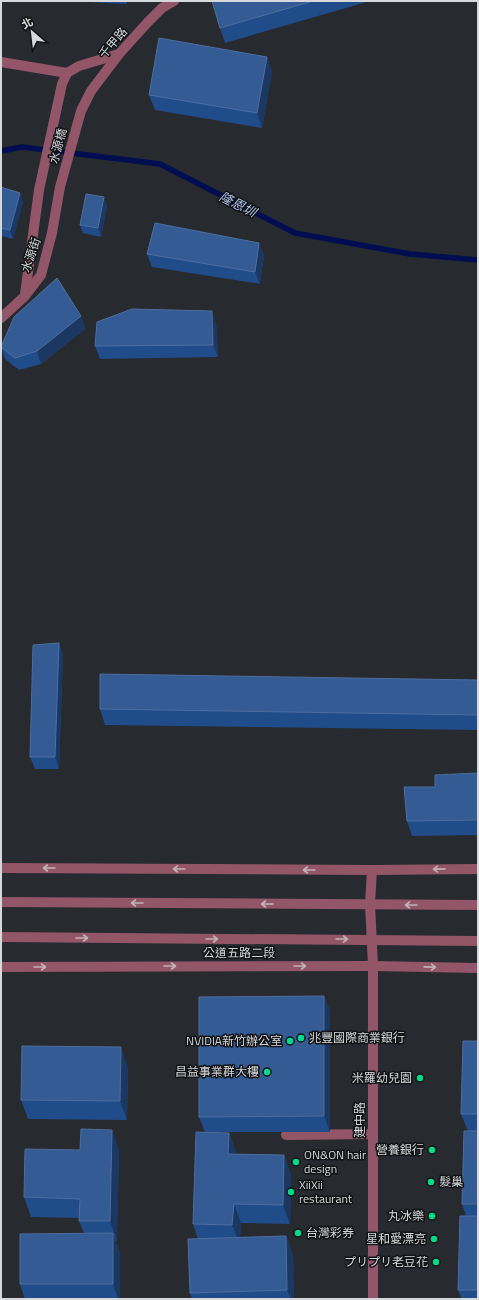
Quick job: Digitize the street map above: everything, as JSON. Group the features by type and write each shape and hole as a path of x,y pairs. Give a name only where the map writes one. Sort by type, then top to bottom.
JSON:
{"street":[{"name":"千甲路","path":"81,111 91,91 160,4 174,1"},
{"path":"25,296 39,190 62,84 67,73 79,66 119,54"},
{"path":"1,62 67,73"},
{"name":"水源橋","path":"60,187 81,111"},
{"name":"水源街","path":"1,318 25,296 41,275 52,233 60,187"},
{"path":"1,868 372,870 478,869"},
{"name":"建中路","path":"372,870 370,904 373,966 373,1299"},
{"path":"1,902 478,904"},
{"name":"公道五路二段","path":"1,937 478,941"},
{"name":"公道五路二段","path":"1,967 373,966 478,968"},
{"path":"286,1135 373,1134"}],"building":[{"path":"212,1 313,1 220,28"},
{"path":"159,38 267,57 257,113 149,95"},
{"path":"1,187 20,193 10,230 1,228"},
{"path":"86,194 104,197 98,228 80,225"},
{"path":"155,223 259,243 255,272 147,254"},
{"path":"57,278 81,316 37,351 15,358 1,347 14,317"},
{"path":"132,309 212,311 213,345 95,346 97,322"},
{"path":"59,643 55,757 30,757 33,645"},
{"path":"100,674 478,680 478,715 100,709"},
{"path":"478,773 478,820 407,821 404,787 435,787 435,775"},
{"name":"昌益事業群大樓","path":"324,996 324,1116 199,1117 199,997"},
{"path":"463,1041 478,1041 478,1114 461,1114"},
{"path":"22,1046 121,1047 120,1101 21,1100"},
{"path":"81,1129 112,1130 110,1221 79,1221 80,1199 24,1197 25,1149 80,1150"},
{"path":"464,1131 478,1131 478,1204 462,1204"},
{"path":"196,1132 229,1133 228,1154 284,1155 283,1205 234,1204 232,1225 193,1224"},
{"path":"460,1216 478,1216 478,1290 458,1290"},
{"path":"113,1233 113,1284 20,1284 20,1234"},
{"path":"286,1236 287,1290 190,1293 188,1239"}],"waterway":[{"name":"隆恩圳","path":"1,151 22,147 160,164 295,233 410,254 478,260"}],"place":[{"name":"兆豐國際商業銀行","path":"301,1038"},
{"name":"NVIDIA新竹辦公室","path":"290,1041"},
{"name":"昌益事業群大樓","path":"267,1072"},
{"name":"米羅幼兒園","path":"420,1078"},
{"name":"營養銀行","path":"432,1150"},
{"name":"ON&ON hair design","path":"296,1162"},
{"name":"髮巢","path":"431,1182"},
{"name":"XiiXii restaurant","path":"291,1192"},
{"name":"丸冰樂","path":"432,1216"},
{"name":"台灣彩券","path":"298,1233"},
{"name":"星和愛漂亮","path":"434,1239"},
{"name":"プリプリ老豆花","path":"436,1262"}]}
